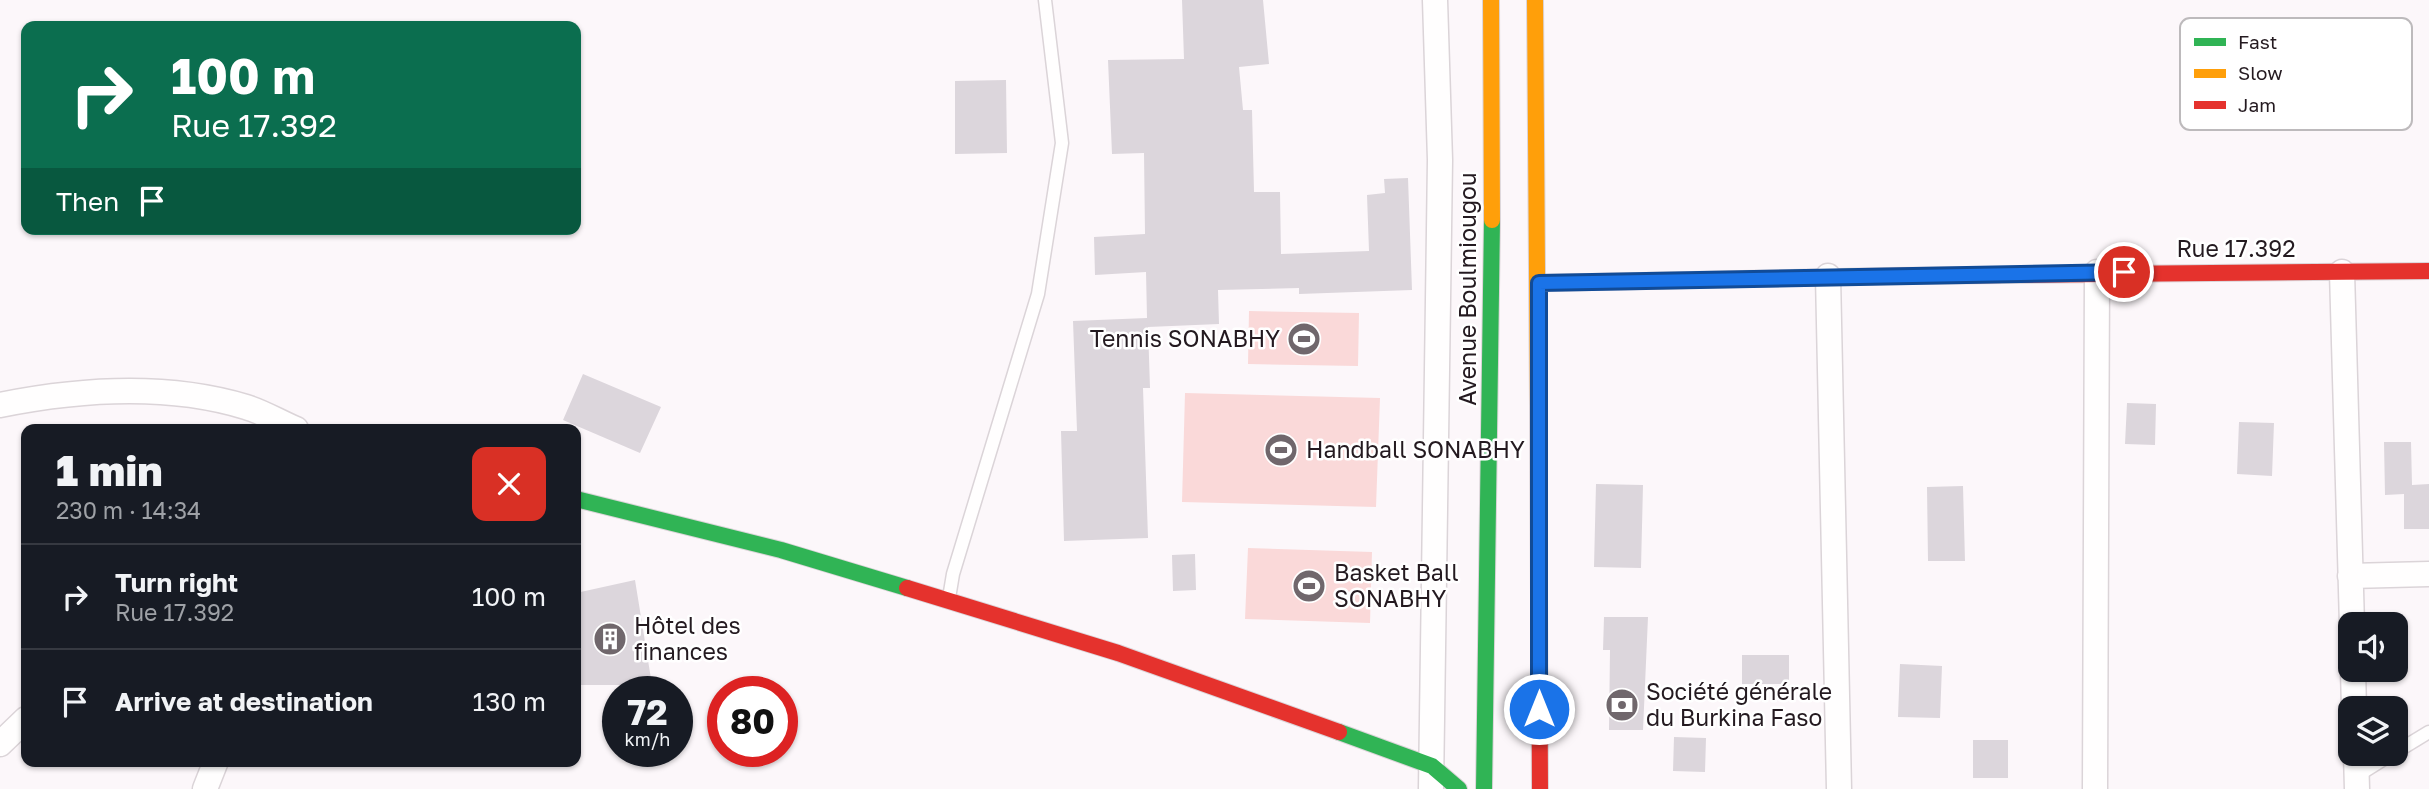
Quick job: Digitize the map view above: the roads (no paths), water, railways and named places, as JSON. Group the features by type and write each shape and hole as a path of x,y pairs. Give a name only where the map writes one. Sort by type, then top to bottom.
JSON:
{"main road":[{"name":"Avenue Boulmiougou","path":"1484,789 1492,298 1492,0"},
{"path":"1535,0 1539,283 1540,789"},
{"name":"Rue 17.392","path":"1539,283 2097,272 2429,271"},
{"path":"581,500 781,550 1118,653 1460,789"}],"street":[{"path":"1431,778 1440,160 1435,0"},
{"path":"2095,789 2097,272"},
{"path":"2342,272 2351,612"},
{"path":"1828,276 1839,789"},
{"path":"0,405 53,394 171,391 247,407 285,424"},
{"path":"2350,576 2429,573"},
{"path":"0,744 21,724"},
{"path":"205,789 214,767"}],"lane":[{"path":"949,602 953,574 1040,280 1062,143 1045,0"},
{"path":"2408,745 2429,732"}],"place":[{"name":"Tennis SONABHY","path":"1304,339"},
{"name":"Handball SONABHY","path":"1281,450"},
{"name":"Basket Ball SONABHY","path":"1309,586"},
{"name":"Hôtel des finances","path":"610,639"},
{"name":"Société générale du Burkina Faso","path":"1622,705"}]}
